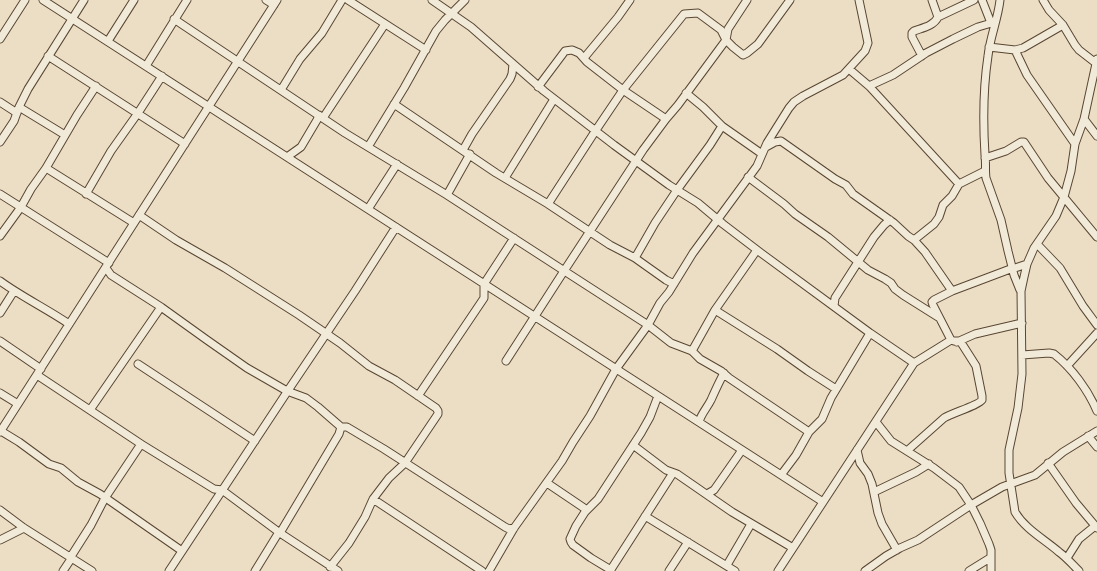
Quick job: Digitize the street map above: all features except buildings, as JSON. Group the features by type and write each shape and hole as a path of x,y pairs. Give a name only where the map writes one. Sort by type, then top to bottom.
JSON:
{"street":[{"path":"0,39 25,0"},
{"path":"43,0 658,396 697,419 823,502"},
{"path":"0,142 14,122 28,89 84,0"},
{"path":"108,41 134,0"},
{"path":"146,66 187,0"},
{"path":"182,551 105,498 78,482 61,468 49,464 0,431 276,3 266,0"},
{"path":"281,90 300,59 322,33 342,0"},
{"path":"348,0 426,50"},
{"path":"432,0 471,27 538,87 669,185 698,203 757,250 870,333 914,363"},
{"path":"368,147 436,32 464,0"},
{"path":"584,58 630,0"},
{"path":"506,361 643,150 726,40 728,30 747,0"},
{"path":"548,204 623,90 684,14 698,13 721,30 726,40 743,55 758,44 790,0"},
{"path":"489,571 514,528 562,461 616,369 648,325 660,303 670,292 693,253 757,166 777,127 794,102 839,78 865,51 868,43 860,0"},
{"path":"932,0 938,17"},
{"path":"922,56 912,33 933,24 938,17 974,0"},
{"path":"982,0 993,22"},
{"path":"1000,0 993,22 985,78 985,171 1001,220 1014,275 1021,291"},
{"path":"1043,0 1049,10 1063,25 1075,46 1097,62 1084,119 1075,144 1064,197 1056,216 1034,248 1027,264 1021,291 1022,354 1019,400 1009,450 1010,483 1013,507 1018,517 1067,558 1079,571"},
{"path":"174,19 321,117 447,195 648,325 671,343 692,351 700,359 724,373 809,432"},
{"path":"869,86 893,75 953,39 993,22"},
{"path":"287,157 301,147 317,120 386,24"},
{"path":"989,47 1015,50 1029,45 1063,25"},
{"path":"1015,50 1027,75 1075,144"},
{"path":"538,87 565,51 575,51 623,90 666,119"},
{"path":"48,56 185,144"},
{"path":"447,195 472,134 503,90 512,74 513,64"},
{"path":"849,69 869,86 959,184"},
{"path":"512,74 520,71"},
{"path":"86,194 111,151 162,76"},
{"path":"0,236 46,168 96,86"},
{"path":"686,93 722,126 764,150"},
{"path":"505,178 554,99"},
{"path":"0,102 66,134"},
{"path":"394,104 505,178 674,284"},
{"path":"1084,119 1097,136"},
{"path":"635,258 655,223 722,126"},
{"path":"777,127 776,131 781,140 846,185 853,194 890,220 914,240 926,252 952,291"},
{"path":"764,150 781,140"},
{"path":"985,158 1024,142 1048,178 1097,237"},
{"path":"368,209 397,164"},
{"path":"46,168 134,223"},
{"path":"914,240 931,228 937,221 943,205 952,196 959,184 985,171"},
{"path":"748,177 872,272 891,283 903,295 939,318"},
{"path":"0,194 107,265 111,275 161,306 239,362 287,391 306,398 318,407 340,430"},
{"path":"139,215 176,240 300,315 369,366 395,380 438,411 438,414 405,462 389,478 373,500 349,543 330,566"},
{"path":"834,306 835,298 874,237 890,220"},
{"path":"169,571 396,227"},
{"path":"418,396 484,298 484,284 514,238"},
{"path":"1037,244 1060,268 1097,325"},
{"path":"692,351 715,310 757,250"},
{"path":"954,341 939,318 932,302 952,291 1027,264"},
{"path":"100,276 111,275"},
{"path":"0,281 69,324"},
{"path":"0,313 14,291"},
{"path":"827,301 835,298"},
{"path":"90,410 161,306"},
{"path":"715,310 836,389"},
{"path":"788,571 780,568 914,363 962,338 1022,323"},
{"path":"782,475 809,432 822,419 836,389 870,333"},
{"path":"1067,366 1097,333"},
{"path":"0,341 90,410 214,489 222,490 279,533 338,571"},
{"path":"908,450 944,418 970,408 982,400 976,366 960,341 954,341"},
{"path":"1022,354 1054,354 1067,366 1084,387 1097,411"},
{"path":"138,364 255,441"},
{"path":"697,419 712,399 724,373"},
{"path":"0,393 18,404"},
{"path":"658,396 647,424 598,499 587,510 576,526 570,539 573,545 610,570 673,472"},
{"path":"876,422 891,441 929,464 959,487 980,522 991,550 991,571"},
{"path":"255,571 340,430 347,427 505,526 514,528"},
{"path":"865,571 897,550 918,540 971,505 1010,483 1035,474 1063,452 1097,431"},
{"path":"1088,436 1097,448"},
{"path":"63,571 105,498 141,444"},
{"path":"633,445 666,470 690,482 751,524 792,548"},
{"path":"707,494 714,490 742,450"},
{"path":"857,450 860,463 872,484 882,524 897,550"},
{"path":"848,463 860,463"},
{"path":"874,492 909,476 929,464"},
{"path":"1048,464 1096,527 1079,540 1067,558"},
{"path":"547,482 587,510"},
{"path":"714,490 714,500"},
{"path":"373,500 482,571"},
{"path":"0,510 24,528 92,571"},
{"path":"645,516 735,571"},
{"path":"727,565 751,524"},
{"path":"0,540 24,528"},
{"path":"669,571 688,542"},
{"path":"969,571 990,558"}]}
